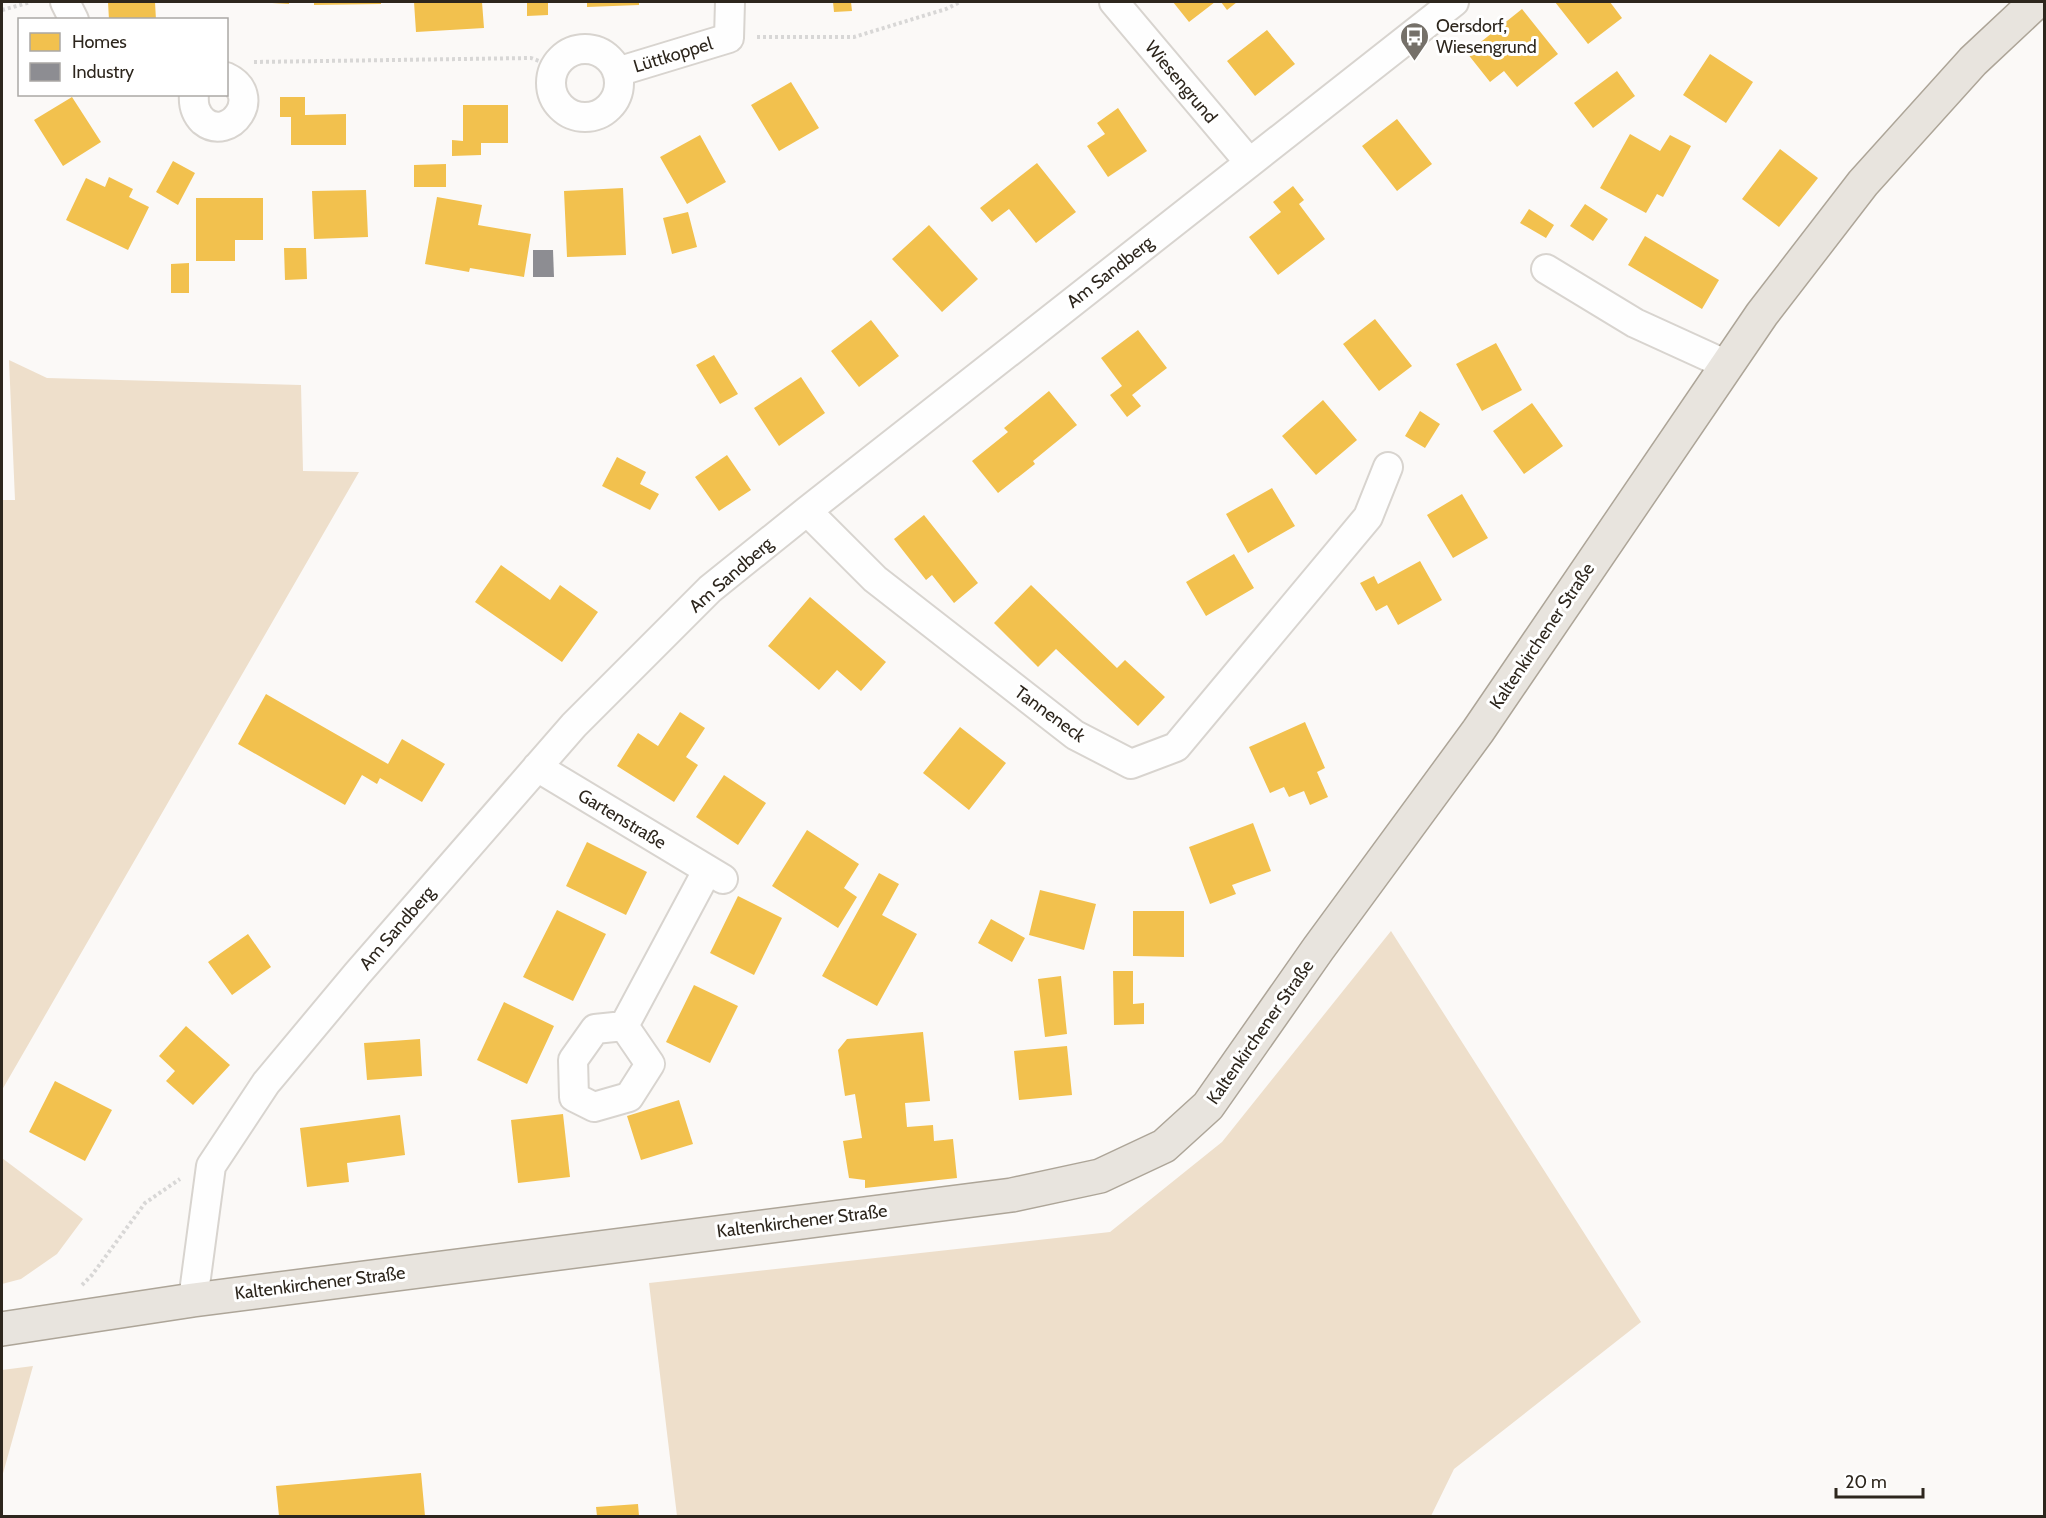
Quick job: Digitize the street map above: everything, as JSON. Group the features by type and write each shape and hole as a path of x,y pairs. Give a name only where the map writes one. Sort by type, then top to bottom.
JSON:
{"main road":[{"name":"Kaltenkirchener Straße","path":"2,1329 193,1300 1012,1195 1100,1176 1164,1146 1208,1106 1318,949 1478,731 1762,314 1863,183 1973,61 2036,2"}],"street":[{"path":"65,2 73,18"},
{"name":"Lüttkoppel","path":"617,72 729,38 730,2"},
{"name":"Wiesengrund","path":"1114,2 1249,162"},
{"name":"Am Sandberg","path":"193,1300 211,1166 220,1152 266,1083 357,974 574,725 710,590 807,511 1454,2"},
{"name":"Lüttkoppel","path":"582,49 594,50 604,55 617,72 619,83 612,104 593,116 582,117 562,108 555,100 551,89 551,78 555,67 562,58 582,49"},
{"path":"194,96 193,104 201,119 208,124 223,126 237,118 244,104 241,89 231,80"},
{"path":"1546,269 1635,323 1727,365"},
{"name":"Tanneneck","path":"807,511 875,579 1075,735 1131,764 1176,747 1368,517 1388,467"},
{"name":"Gartenstraße","path":"537,767 716,875 624,1026"}],"path":[{"path":"2,10 31,2"},
{"path":"729,38 854,37 946,9 960,2"},
{"path":"231,80 255,61 531,58 555,67"},
{"path":"78,1289 92,1275 145,1203 220,1152"}],"shaded area":[{"path":"9,360 47,378 301,385 303,471 359,472 2,1090 2,500 15,500"},
{"path":"1391,931 1641,1322 1454,1469 1431,1516 677,1516 649,1283 1110,1232 1222,1142"},
{"path":"2,1158 83,1219 57,1254 21,1279 2,1284"},
{"path":"33,1366 2,1477 2,1370"}],"building: Homes":[{"path":"108,2 155,2 156,18 109,18"},
{"path":"289,2 289,4 272,3"},
{"path":"314,2 381,2 381,4 314,5"},
{"path":"414,2 482,2 484,28 416,32"},
{"path":"527,2 548,2 548,15 527,16"},
{"path":"587,2 639,2 639,5 587,7"},
{"path":"833,2 851,2 852,11 834,12"},
{"path":"1173,2 1215,2 1189,22"},
{"path":"1221,2 1237,2 1227,10"},
{"path":"1555,2 1610,2 1622,18 1588,44"},
{"path":"1522,9 1558,54 1517,87 1504,71 1490,82 1467,53"},
{"path":"1267,30 1295,64 1255,96 1227,61"},
{"path":"1710,54 1753,82 1726,123 1683,95"},
{"path":"1617,71 1635,96 1593,128 1574,103"},
{"path":"791,82 819,128 779,151 751,105"},
{"path":"72,97 101,142 63,166 34,120"},
{"path":"280,97 305,97 305,115 346,114 346,145 291,145 291,117 280,117"},
{"path":"463,105 508,105 508,143 481,143 481,155 452,156 452,140 463,141"},
{"path":"1118,108 1147,151 1108,177 1087,146 1105,134 1097,123"},
{"path":"1397,119 1432,164 1397,191 1362,146"},
{"path":"1630,134 1660,151 1670,135 1691,146 1663,197 1657,194 1646,213 1600,188"},
{"path":"700,135 726,182 687,204 660,157"},
{"path":"1780,149 1818,178 1779,227 1742,199"},
{"path":"173,161 195,173 178,205 156,192"},
{"path":"1037,163 1076,212 1036,243 1009,209 992,222 980,208"},
{"path":"446,164 446,187 414,187 414,165"},
{"path":"109,177 133,189 129,197 149,207 128,250 66,220 86,178 105,187"},
{"path":"1293,186 1304,200 1299,204 1325,239 1278,275 1249,237 1281,212 1273,202"},
{"path":"623,188 626,255 567,257 564,191"},
{"path":"366,190 368,237 314,239 312,191"},
{"path":"437,197 482,205 478,225 531,234 524,277 470,268 469,272 425,264"},
{"path":"196,198 263,198 263,240 235,240 235,261 196,261"},
{"path":"1585,204 1608,219 1593,241 1570,226"},
{"path":"1529,209 1554,225 1546,238 1520,223"},
{"path":"688,212 697,247 672,254 663,218"},
{"path":"929,225 978,279 942,312 892,259"},
{"path":"1645,236 1719,280 1702,309 1628,265"},
{"path":"284,248 306,248 307,279 285,280"},
{"path":"189,263 189,293 171,293 171,264"},
{"path":"1375,319 1412,366 1379,391 1343,344"},
{"path":"871,320 899,356 859,387 831,351"},
{"path":"1138,330 1167,368 1132,395 1141,406 1127,417 1110,395 1122,386 1101,358"},
{"path":"1496,343 1522,390 1482,411 1456,364"},
{"path":"714,355 738,394 720,404 696,365"},
{"path":"801,377 825,413 779,446 754,408"},
{"path":"1049,391 1077,425 1033,461 1035,464 998,493 972,461 1008,432 1004,428"},
{"path":"1323,400 1357,440 1316,475 1282,436"},
{"path":"1532,403 1563,446 1524,474 1493,431"},
{"path":"1420,411 1440,424 1425,448 1405,436"},
{"path":"727,455 751,490 719,511 695,477"},
{"path":"617,457 646,472 640,484 659,494 650,510 602,486"},
{"path":"1272,488 1295,526 1248,553 1226,514"},
{"path":"1462,494 1488,538 1453,558 1427,515"},
{"path":"924,515 978,583 954,603 932,575 926,580 894,539"},
{"path":"1234,554 1254,588 1206,616 1186,582"},
{"path":"1420,561 1442,600 1398,625 1387,605 1376,611 1360,583 1374,576 1378,584"},
{"path":"501,565 550,600 560,585 598,612 562,662 475,602"},
{"path":"1031,585 1117,668 1125,660 1165,697 1138,726 1056,649 1038,667 994,623"},
{"path":"810,597 886,662 861,691 837,670 819,690 768,646"},
{"path":"266,694 388,764 402,739 445,764 422,802 380,778 377,784 362,775 345,805 238,744"},
{"path":"680,712 705,728 686,757 698,765 674,802 617,766 638,733 658,746"},
{"path":"1305,722 1325,768 1317,772 1328,797 1310,805 1304,791 1289,797 1284,787 1270,793 1249,747"},
{"path":"960,727 1006,763 969,810 923,773"},
{"path":"724,775 766,803 738,845 696,817"},
{"path":"1253,823 1271,871 1232,885 1236,894 1210,904 1189,847"},
{"path":"807,830 859,864 844,888 857,897 838,928 772,886"},
{"path":"587,842 647,872 626,915 566,886"},
{"path":"879,873 899,884 882,915 917,934 877,1006 822,976"},
{"path":"1040,890 1096,904 1084,950 1029,935"},
{"path":"738,896 782,918 754,975 710,953"},
{"path":"557,910 606,934 573,1001 523,977"},
{"path":"1133,911 1184,911 1184,957 1133,956"},
{"path":"991,919 1025,938 1012,962 978,943"},
{"path":"248,934 271,967 232,995 208,962"},
{"path":"1113,971 1133,971 1133,1004 1144,1003 1144,1024 1114,1025"},
{"path":"1061,976 1067,1034 1045,1037 1038,979"},
{"path":"694,985 738,1006 710,1063 666,1042"},
{"path":"504,1002 554,1026 527,1084 477,1060"},
{"path":"186,1026 230,1065 193,1105 166,1081 175,1071 159,1056"},
{"path":"923,1032 930,1101 905,1103 907,1127 933,1125 934,1141 953,1139 957,1178 865,1188 865,1180 849,1178 843,1141 862,1138 855,1094 845,1096 838,1050 847,1039"},
{"path":"420,1039 422,1076 367,1080 364,1043"},
{"path":"1067,1046 1072,1095 1019,1100 1014,1051"},
{"path":"55,1081 112,1110 85,1161 29,1132"},
{"path":"679,1100 693,1144 641,1160 627,1116"},
{"path":"563,1114 570,1177 518,1183 511,1120"},
{"path":"400,1115 405,1155 347,1163 349,1182 307,1187 300,1128"},
{"path":"421,1473 425,1516 279,1516 276,1486"},
{"path":"638,1504 639,1516 597,1516 596,1507"}],"building: Industry":[{"path":"533,250 553,250 554,277 533,277"}],"place":[{"name":"Oersdorf, Wiesengrund","path":"1415,62"}]}
